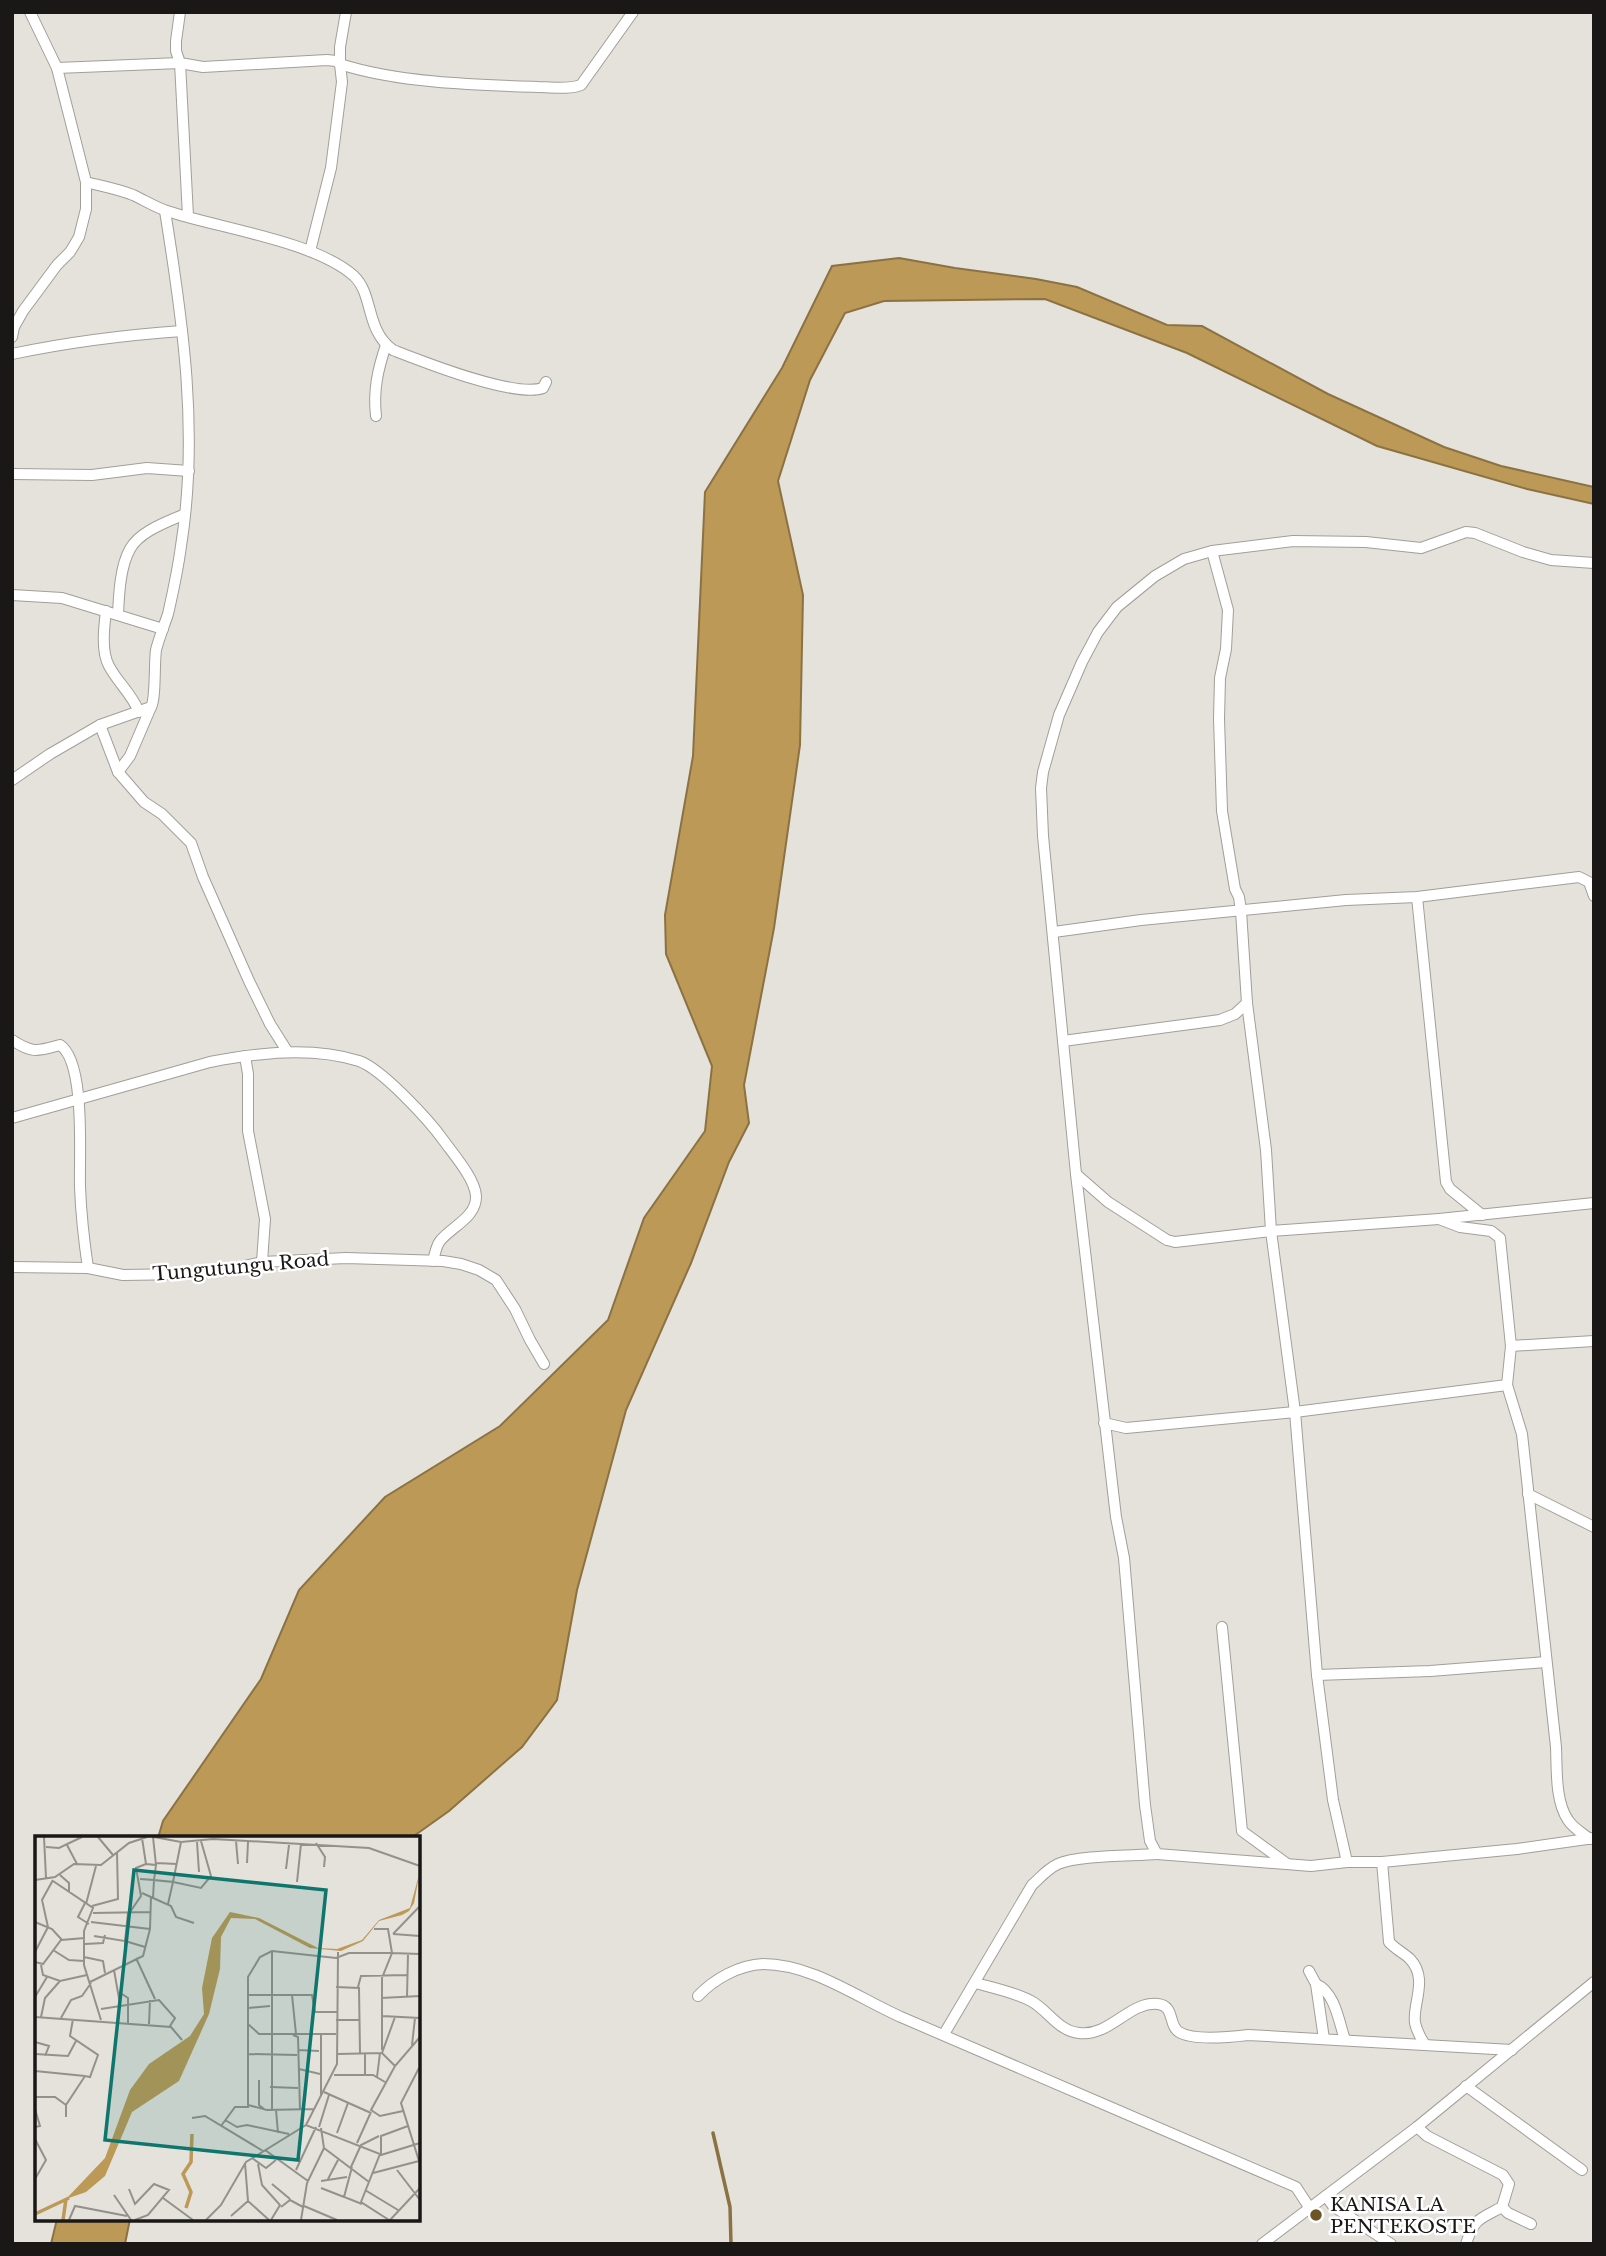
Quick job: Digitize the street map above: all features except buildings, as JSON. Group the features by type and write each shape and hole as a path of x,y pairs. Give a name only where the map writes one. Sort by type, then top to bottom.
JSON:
{"street":[{"path":"12,337 23,311 79,237 86,209 86,182 57,68 30,12"},
{"path":"180,12 176,51 180,63 188,216"},
{"path":"310,251 331,168 342,82 340,47 346,12"},
{"path":"57,68 180,63 203,67 327,60 394,76 471,84 578,87 586,80 633,12"},
{"path":"86,182 131,194 165,211 310,251 354,276 362,287 382,342 393,350 524,391 543,388 546,382"},
{"path":"118,772 130,756 155,701 154,668 157,647 175,579 189,471 189,418 182,331 165,211"},
{"path":"12,354 69,342 182,331"},
{"path":"376,415 376,382 386,345"},
{"path":"12,474 92,475 148,468 189,471"},
{"path":"118,614 123,570 130,548 160,525 185,514"},
{"path":"1157,1854 1150,1841 1145,1805 1124,1558 1104,1423 1076,1174 1043,836 1041,788 1050,742 1059,715 1093,642 1117,607 1155,576 1184,559 1212,551 1293,541 1366,542 1421,548 1465,532 1475,533 1538,557 1594,563"},
{"path":"1212,551 1228,610 1226,649 1220,678 1222,807 1241,911 1247,1003 1266,1150 1271,1231 1295,1412 1317,1675 1333,1800 1347,1862"},
{"path":"12,595 62,598 163,629"},
{"path":"106,611 104,626 107,664 134,699 139,712"},
{"path":"12,780 100,725 151,707"},
{"path":"100,725 118,772 144,802 162,814 191,843 203,877 249,981 288,1051"},
{"path":"1054,932 1140,920 1346,900 1417,897 1579,877 1589,882 1594,897"},
{"path":"1417,897 1446,1182 1450,1189 1482,1215"},
{"path":"1063,1041 1220,1020 1235,1014 1247,1003"},
{"path":"12,1040 34,1051 47,1051 60,1045 65,1048 75,1076 79,1100 80,1184 88,1268"},
{"path":"12,1118 210,1062 245,1056 288,1051 360,1062 371,1068 434,1127 465,1170 474,1189 475,1205 458,1226 440,1241 433,1261"},
{"path":"245,1056 248,1074 248,1131 265,1219 262,1262"},
{"path":"1076,1174 1124,1213 1167,1240 1175,1242 1594,1203"},
{"path":"1439,1219 1460,1227 1491,1231 1500,1238 1511,1346 1507,1385 1522,1434 1559,1790 1563,1812 1570,1823 1592,1839"},
{"name":"Tungutungu Road","path":"12,1267 88,1268 123,1275 186,1274 227,1270 262,1262 345,1258 461,1264 496,1280 515,1309 544,1364"},
{"path":"1511,1346 1594,1341"},
{"path":"1104,1423 1126,1428 1295,1412 1507,1385"},
{"path":"1528,1494 1594,1527"},
{"path":"1222,1627 1241,1831 1288,1864"},
{"path":"1317,1675 1430,1671 1546,1662"},
{"path":"944,2034 1032,1885 1046,1871 1059,1864 1157,1854 1311,1866 1517,1849 1592,1839"},
{"path":"1382,1861 1389,1942 1411,1960 1419,1976 1420,1996 1415,2020 1424,2043"},
{"path":"698,1996 710,1983 745,1967 764,1964 803,1971 1112,2109 1296,2187 1309,2207"},
{"path":"1309,1971 1316,1984 1324,2039"},
{"path":"1262,2244 1417,2127 1594,1982"},
{"path":"975,1983 1033,2002 1059,2025 1078,2034 1107,2028 1130,2011 1156,2004 1164,2006 1170,2012 1174,2027 1179,2032 1192,2036 1224,2038 1248,2035 1512,2049"},
{"path":"1316,1984 1330,1995 1345,2040"},
{"path":"1466,2086 1582,2170"},
{"path":"1417,2127 1427,2136 1503,2175 1509,2185 1502,2207 1476,2221 1466,2244"},
{"path":"1326,2196 1333,2206 1391,2244"},
{"path":"1502,2207 1508,2213 1531,2224"}],"shaded area":[{"path":"899,258 1036,279 1077,287 1167,325 1202,326 1328,394 1444,447 1501,466 1594,487 1594,504 1527,489 1377,446 1187,353 1045,299 884,301 845,313 810,380 778,481 803,595 800,745 774,928 744,1085 749,1123 729,1162 691,1263 626,1410 577,1590 557,1700 522,1747 449,1811 414,1836 159,1836 163,1821 261,1679 299,1590 385,1497 500,1426 608,1320 644,1218 705,1131 712,1066 666,954 665,915 693,756 705,492 782,368 832,266"},
{"path":"57,2221 130,2221 125,2244 51,2244"}],"waterway":[{"path":"713,2133 730,2207 731,2244"}],"place":[{"name":"KANISA LA PENTEKOSTE","path":"1316,2215"}]}
